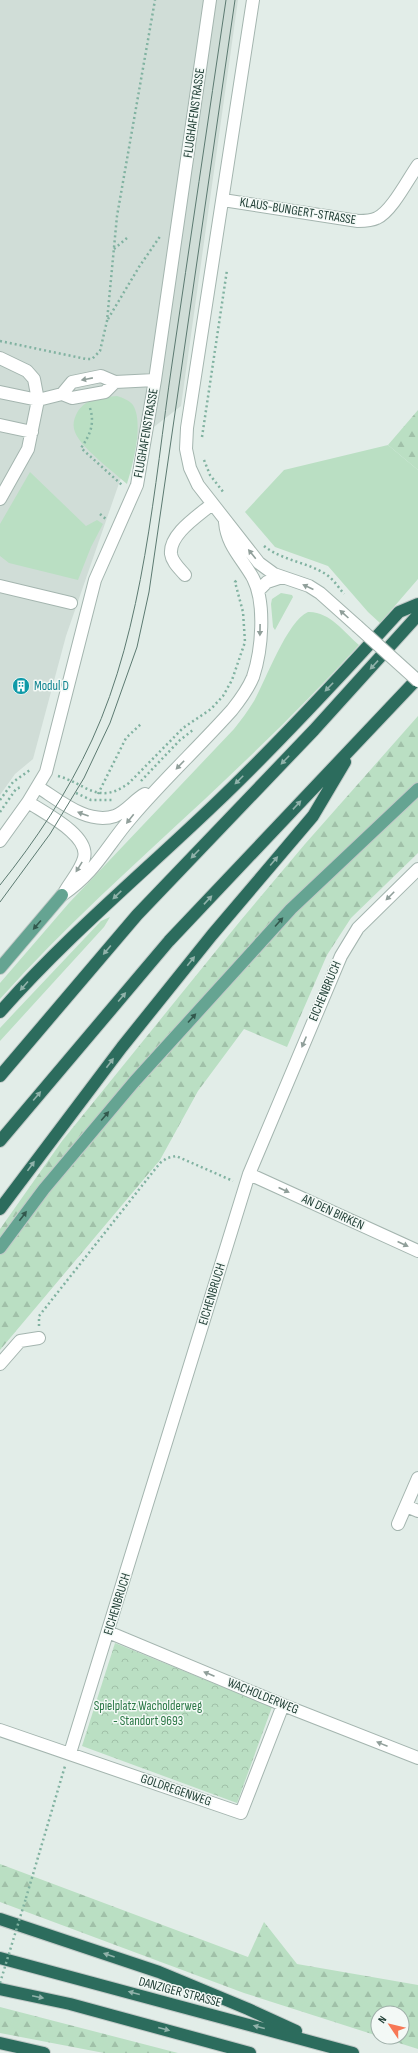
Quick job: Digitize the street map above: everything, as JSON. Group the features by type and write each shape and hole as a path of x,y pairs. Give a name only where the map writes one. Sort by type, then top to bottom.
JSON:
{"highway":[{"path":"0,1012 32,976 214,805 273,747 399,612 418,604"},
{"path":"0,1076 137,915 314,730 418,615"},
{"path":"0,1141 169,941 418,679"},
{"path":"0,1209 127,1040 212,935 313,816 356,743"},
{"path":"0,1920 159,1972 248,2009 324,2044"},
{"name":"DANZIGER STRASSE","path":"0,1958 353,2053"},
{"path":"0,1989 70,2004 250,2053"},
{"path":"0,2043 44,2053"}],"main road":[{"path":"0,1248 44,1189 134,1082 270,932 291,909 418,789"},
{"path":"0,968 62,895"}],"street":[{"name":"FLUGHAFENSTRASSE","path":"0,841 38,787 48,764 96,580 137,485 155,380 210,0"},
{"path":"253,0 187,428 186,449 190,468 198,485 262,566 282,577 309,586 320,593 418,679"},
{"name":"KLAUS-BUNGERT-STRASSE","path":"223,200 351,220 368,221 377,218 387,210 418,165"},
{"path":"0,358 27,372 34,379 38,400 28,449 0,499"},
{"path":"62,394 72,382 101,376 115,382 155,380"},
{"path":"0,392 38,400 62,394 72,398 105,392 115,382"},
{"path":"0,426 32,432"},
{"path":"185,576 171,555 173,543 183,529 212,504"},
{"path":"62,895 79,884 104,857 130,819 218,726 243,697 252,677 260,647 260,611 258,591 249,571 228,540 225,521"},
{"path":"258,591 267,582 282,577"},
{"path":"0,586 71,603"},
{"path":"38,787 78,812 102,818 114,816 144,795 156,790"},
{"path":"28,802 71,830 82,843 85,850 81,866 62,895"},
{"name":"EICHENBRUCH","path":"70,1753 249,1174 341,956 358,928 418,869"},
{"name":"AN DEN BIRKEN","path":"249,1174 418,1251"},
{"path":"0,1364 20,1341 39,1338"},
{"path":"398,1524 418,1478"},
{"path":"406,1506 418,1511"},
{"name":"WACHOLDERWEG","path":"108,1632 283,1705 418,1758"},
{"name":"GOLDREGENWEG","path":"0,1730 242,1813 283,1705"}],"path":[{"path":"0,341 92,359 100,351 107,321 117,216 155,0"},
{"path":"107,321 139,267 165,231"},
{"path":"114,249 127,238"},
{"path":"202,443 228,265"},
{"path":"82,358 80,372 82,379"},
{"path":"87,396 91,411 92,425 89,435 81,448 124,488"},
{"path":"202,454 210,475 229,500"},
{"path":"100,514 109,522 112,517"},
{"path":"261,542 272,552 283,558"},
{"path":"55,775 98,794 112,793 129,784 175,736 211,709 222,696 237,670 245,642 243,612 235,582 240,578"},
{"path":"98,794 126,738 142,723"},
{"path":"139,784 180,740 198,726"},
{"path":"0,800 13,782 32,768"},
{"path":"0,812 16,789 26,786"},
{"path":"71,791 91,800 116,800"},
{"path":"39,1338 39,1316 164,1160 176,1156 245,1186"},
{"path":"0,1983 70,1753"}],"shaded area":[{"path":"0,0 238,0 181,406 133,443 66,636 33,759 15,774 0,795"}],"green space":[{"path":"117,396 128,400 133,405 138,422 138,433 127,484 98,460 84,445 78,438 74,427 74,422 78,411 86,403 96,399"},
{"path":"418,410 418,470 388,445"},
{"path":"388,445 418,470 418,579 380,623 368,612 328,566 275,547 245,512 284,470"},
{"path":"30,472 86,526 97,520 103,524 91,547 78,580 9,563 0,556 0,524"},
{"path":"281,593 292,595 293,597 275,630 273,627 271,604 272,599"},
{"path":"308,612 323,615 336,623 359,645 322,685 264,743 74,922 0,999 0,983 69,903 234,729 254,701 292,627"},
{"path":"418,716 418,853 351,918 327,955 287,1047 244,1029 198,1091 160,1160 0,1350 0,1229 62,1141 241,920 305,844"},
{"path":"110,917 104,927 0,1041 0,1028 101,921"},
{"name":"Spielplatz Wacholderweg - Standort 9693","path":"115,1643 272,1707 237,1803 82,1746"},
{"path":"0,1864 248,1957 264,1922 297,1964 418,1985 418,2049 405,2045 410,2045 410,2005 370,2005 370,2033 244,1993 0,1902"},
{"path":"0,2007 178,2053 104,2053 0,2033"}],"tram line":[{"path":"0,885 39,833 73,778 92,740 110,696 124,651 145,555 226,0"},
{"path":"0,902 50,834 84,778 110,723 137,647 149,592 235,0"}],"place":[{"name":"Modul D","path":"21,686"}]}
